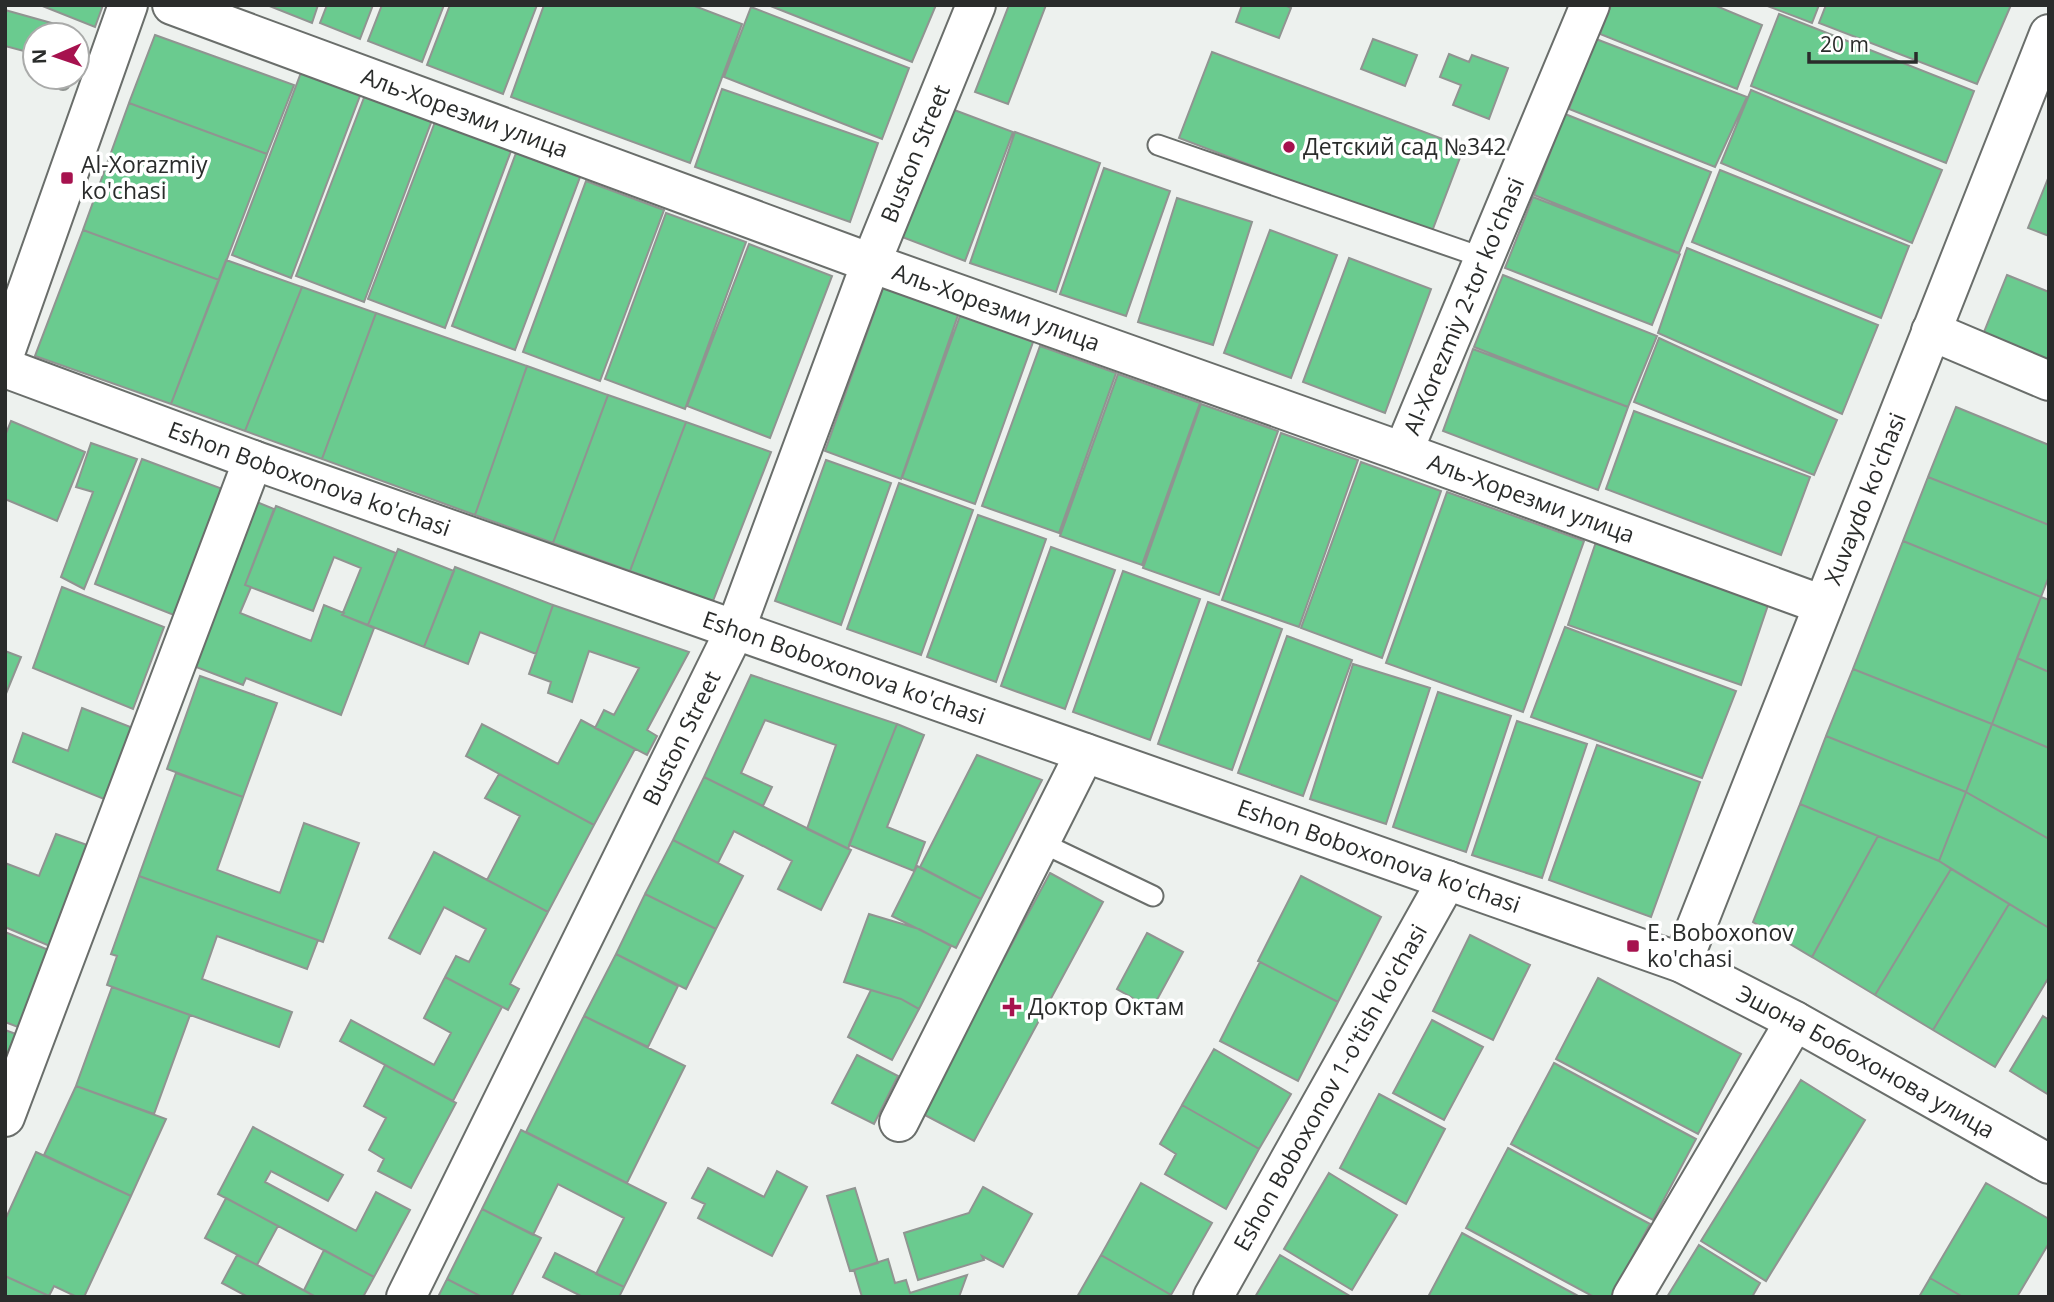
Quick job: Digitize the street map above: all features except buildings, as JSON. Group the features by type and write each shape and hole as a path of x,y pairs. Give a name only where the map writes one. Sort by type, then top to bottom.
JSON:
{"street":[{"path":"5,353 128,5"},
{"name":"Аль-Хорезми улица","path":"172,5 871,263 1824,605"},
{"name":"Buston Street","path":"406,1297 735,630 871,263 976,5"},
{"name":"Al-Xorezmiy 2-tor ko'chasi","path":"1403,452 1590,5"},
{"name":"Xuvaydo ko'chasi","path":"1682,963 2049,34"},
{"path":"1931,331 2049,381"},
{"name":"Eshon Boboxonova ko'chasi","path":"5,368 253,460 1682,963"},
{"path":"5,1117 253,460"},
{"path":"899,1122 1085,753"},
{"name":"Eshon Boboxonov 1-o'tish ko'chasi","path":"1213,1297 1447,880"},
{"name":"Эшона Бобохонова улица","path":"1682,963 1795,1021 2049,1164"},
{"path":"1632,1297 1795,1021"}],"lane":[{"path":"1158,145 1484,258"},
{"path":"1040,842 1153,896"}],"place":[{"name":"Детский сад №342","path":"1289,147"},
{"name":"Al-Xorazmiy ko'chasi","path":"67,178"},
{"name":"E. Boboxonov ko'chasi","path":"1633,946"},
{"name":"Доктор Октам","path":"1012,1007"}]}
